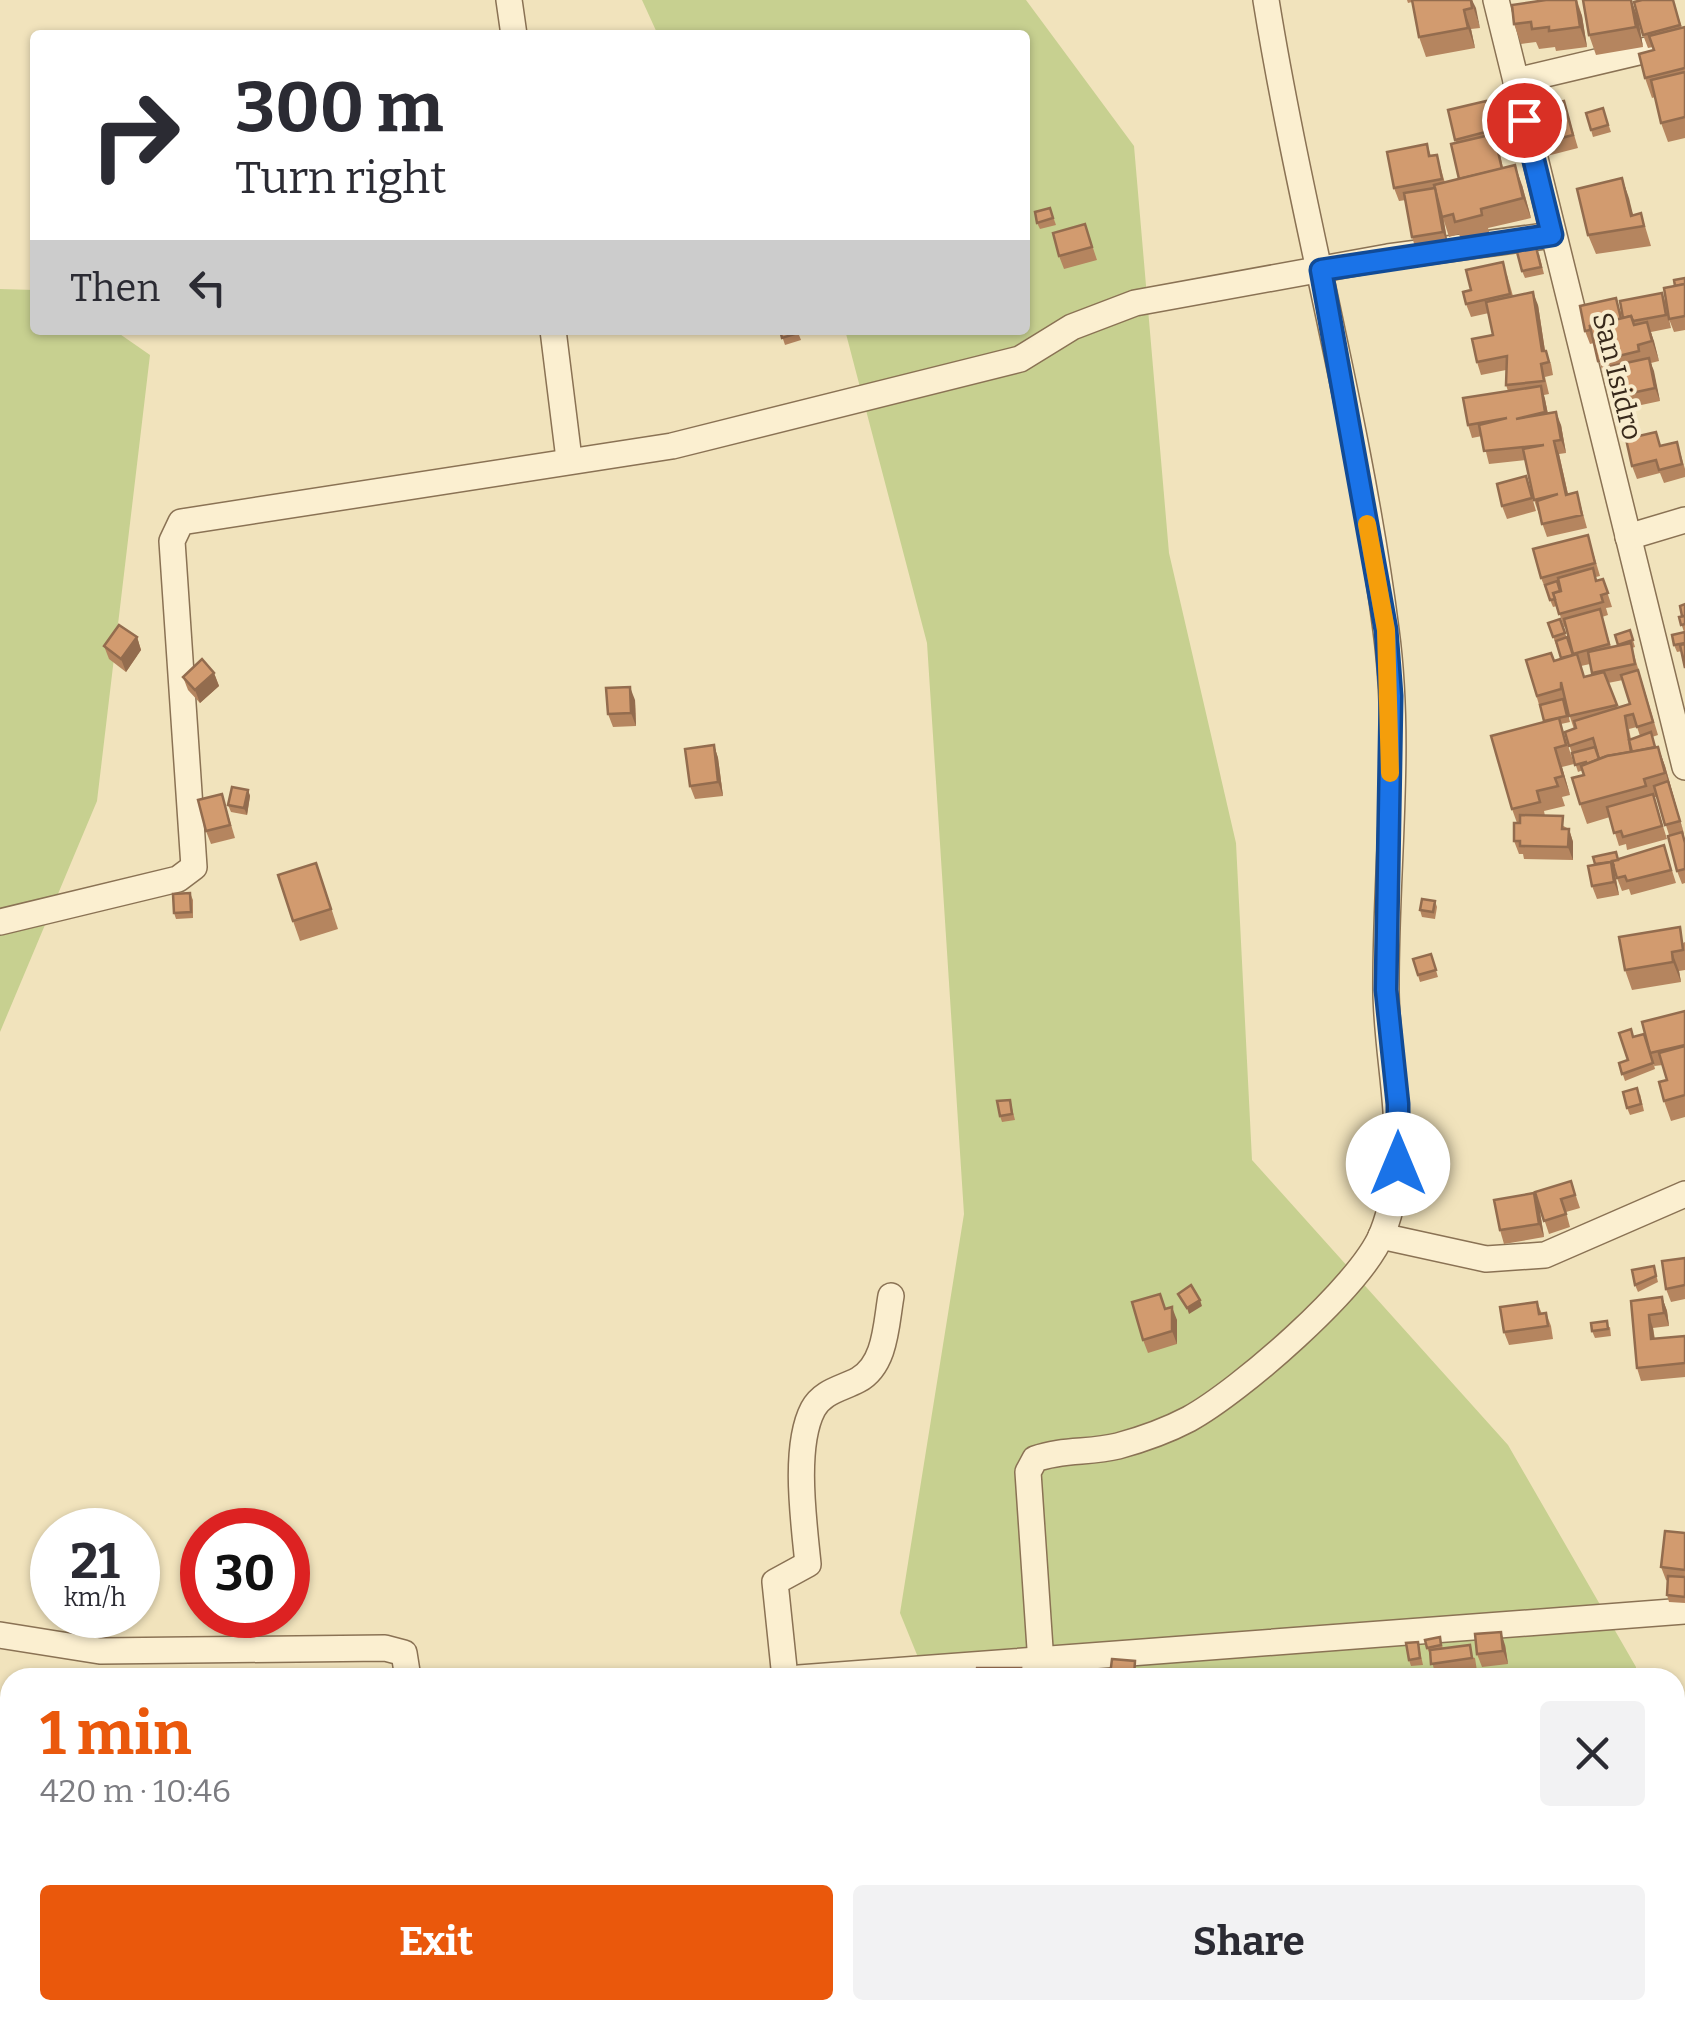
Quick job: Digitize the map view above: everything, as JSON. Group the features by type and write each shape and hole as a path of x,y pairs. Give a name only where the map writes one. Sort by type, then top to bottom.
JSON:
{"street":[{"path":"509,0 513,30"},
{"path":"1266,0 1321,270 1386,630 1391,696 1386,990 1398,1104 1398,1164 1381,1236 1336,1297 1228,1393 1200,1412 1116,1447 1054,1452 1035,1459 1028,1472 1040,1668 1685,1611"},
{"name":"San Isidro","path":"1496,0 1685,767"},
{"path":"1516,82 1685,41"},
{"path":"0,922 178,879 194,867 172,541 182,522 569,458 672,446 1020,359 1072,327 1135,303 1552,235"},
{"path":"553,335 569,458"},
{"path":"1628,537 1685,520"},
{"path":"1381,1236 1486,1258 1545,1255 1685,1194"},
{"path":"784,1668 774,1582 808,1564 800,1480 811,1412 823,1395 863,1378 882,1352 890,1296"},
{"path":"0,1635 100,1650 386,1648 404,1652 406,1668"}],"green space":[{"path":"642,0 1026,0 1134,146 1169,553 1236,843 1252,1160 1508,1445 1636,1668 922,1668 900,1613 964,1214 927,643 846,335 1030,335 1030,30 656,30"},
{"path":"0,289 30,290 30,335 121,335 150,355 97,801 0,1032"}],"building":[{"path":"1412,0 1471,0 1472,8 1464,10 1468,28 1419,37"},
{"path":"1576,0 1580,27 1549,31 1549,27 1532,29 1531,22 1514,24 1512,5"},
{"path":"1583,0 1631,0 1636,27 1589,35"},
{"path":"1673,0 1680,25 1643,35 1634,2"},
{"path":"1685,27 1685,68 1645,78 1639,54 1654,50 1649,36"},
{"path":"1685,72 1685,117 1661,123 1651,80"},
{"path":"1486,101 1493,130 1455,140 1448,110"},
{"path":"1564,101 1573,135 1538,144 1529,109"},
{"path":"1603,108 1608,125 1591,130 1586,113"},
{"path":"1494,134 1502,169 1459,179 1451,144"},
{"path":"1427,144 1429,156 1437,155 1442,179 1394,188 1387,152"},
{"path":"1515,165 1523,198 1481,209 1482,215 1455,222 1453,214 1442,217 1434,185"},
{"path":"1622,178 1631,216 1641,213 1644,226 1588,235 1577,189"},
{"path":"1435,188 1443,232 1412,237 1404,193"},
{"path":"1050,208 1053,218 1037,223 1035,212"},
{"path":"1085,224 1092,247 1059,256 1053,233"},
{"path":"1536,247 1541,267 1522,271 1517,252"},
{"path":"1503,262 1510,294 1466,304 1463,292 1471,290 1466,270"},
{"path":"1685,278 1685,284 1675,286 1674,280"},
{"path":"1685,284 1685,316 1669,319 1664,288"},
{"path":"1533,292 1542,351 1546,351 1549,362 1541,364 1544,381 1506,385 1507,356 1477,362 1472,339 1493,335 1486,302"},
{"path":"1662,293 1666,315 1633,321 1631,316 1623,318 1620,301"},
{"path":"1616,298 1621,319 1590,326 1585,331 1580,306"},
{"path":"1631,316 1634,325 1647,322 1652,341 1638,345 1639,351 1598,361 1590,326"},
{"path":"1649,358 1655,388 1613,397 1607,367"},
{"path":"1541,386 1545,412 1516,419 1556,412 1561,440 1554,441 1566,495 1577,492 1582,515 1542,524 1537,501 1558,494 1534,500 1523,449 1544,445 1484,451 1479,425 1507,418 1468,425 1463,398"},
{"path":"1656,432 1660,446 1677,442 1682,464 1659,470 1656,460 1632,466 1626,439"},
{"path":"1526,476 1532,498 1502,506 1497,484"},
{"path":"1588,535 1595,563 1541,578 1533,549"},
{"path":"1593,568 1596,581 1603,579 1608,593 1601,595 1603,602 1559,614 1553,593 1561,591 1558,578"},
{"path":"1557,581 1560,591 1553,593 1555,599 1550,600 1545,585"},
{"path":"1600,609 1609,644 1573,654 1564,619"},
{"path":"1560,619 1565,633 1553,637 1548,623"},
{"path":"119,625 137,637 121,659 104,646"},
{"path":"1630,630 1633,640 1618,645 1615,635"},
{"path":"1685,632 1685,643 1674,645 1672,635"},
{"path":"1567,637 1573,655 1561,658 1556,641"},
{"path":"1631,643 1635,664 1592,673 1588,652"},
{"path":"1551,653 1554,661 1577,654 1584,677 1604,672 1617,705 1569,716 1561,682 1561,689 1537,696 1526,660"},
{"path":"202,659 214,673 195,690 183,677"},
{"path":"1638,670 1653,722 1637,727 1633,714 1625,716 1631,752 1599,759 1593,738 1569,746 1565,732 1576,728 1574,721 1630,704 1621,675"},
{"path":"630,687 631,713 608,714 606,688"},
{"path":"1563,699 1567,716 1544,721 1540,705"},
{"path":"1559,718 1566,745 1555,748 1563,776 1555,778 1558,786 1537,791 1540,802 1512,809 1491,736"},
{"path":"1651,732 1655,747 1632,752 1629,740"},
{"path":"714,745 718,782 690,786 685,749"},
{"path":"1595,747 1599,759 1575,765 1572,753"},
{"path":"1658,747 1665,773 1644,779 1646,786 1580,804 1572,778 1584,775 1581,766 1607,756"},
{"path":"1668,781 1680,821 1665,825 1654,786"},
{"path":"232,787 248,790 244,808 228,805"},
{"path":"222,794 230,825 206,831 198,800"},
{"path":"1653,794 1662,826 1623,837 1621,831 1614,833 1607,807"},
{"path":"1520,815 1563,816 1562,829 1569,829 1568,847 1520,846 1520,841 1514,841 1514,823 1520,823"},
{"path":"1682,832 1685,869 1677,871 1668,836"},
{"path":"1664,845 1671,870 1627,881 1625,876 1617,878 1612,861"},
{"path":"1616,852 1618,860 1612,861 1614,866 1611,862 1595,864 1593,857"},
{"path":"1611,862 1614,882 1592,886 1588,866"},
{"path":"316,863 331,909 293,921 278,875"},
{"path":"190,893 191,912 174,913 173,894"},
{"path":"1422,899 1435,901 1433,912 1420,910"},
{"path":"1680,927 1683,950 1672,952 1673,962 1625,970 1619,937"},
{"path":"1431,954 1436,970 1418,975 1413,959"},
{"path":"1685,1011 1685,1045 1650,1053 1642,1022"},
{"path":"1631,1029 1633,1037 1644,1034 1653,1063 1622,1074 1619,1063 1628,1060 1619,1033"},
{"path":"1685,1046 1685,1095 1664,1101 1659,1082 1667,1080 1659,1053"},
{"path":"1637,1088 1641,1104 1627,1108 1623,1092"},
{"path":"1010,1100 1012,1114 1000,1116 997,1101"},
{"path":"1571,1181 1575,1195 1561,1199 1566,1214 1544,1221 1535,1192"},
{"path":"1534,1193 1539,1224 1500,1230 1494,1200"},
{"path":"1685,1258 1685,1285 1666,1289 1662,1261"},
{"path":"1654,1266 1656,1276 1635,1285 1632,1270"},
{"path":"1191,1285 1200,1300 1187,1308 1178,1294"},
{"path":"1160,1294 1165,1309 1172,1307 1172,1331 1143,1340 1132,1302"},
{"path":"1662,1297 1664,1313 1649,1315 1651,1339 1685,1336 1685,1363 1637,1368 1631,1301"},
{"path":"1537,1302 1539,1314 1546,1313 1548,1326 1504,1332 1500,1307"},
{"path":"1607,1321 1608,1329 1592,1331 1591,1323"},
{"path":"1665,1531 1685,1533 1685,1570 1661,1567"},
{"path":"1668,1576 1685,1577 1685,1597 1667,1595"},
{"path":"1501,1632 1503,1651 1477,1654 1475,1634"},
{"path":"1440,1637 1441,1645 1427,1648 1425,1640"},
{"path":"1418,1642 1420,1658 1409,1660 1406,1643"},
{"path":"1470,1645 1472,1658 1431,1664 1430,1650"},
{"path":"1112,1659 1135,1661 1135,1668 1111,1668"}],"slow traffic":[{"path":"1367,524 1386,630 1391,696 1390,773"}],"route":[{"path":"1398,1164 1398,1104 1386,990 1391,696 1386,630 1321,270 1552,235 1524,120"}]}
